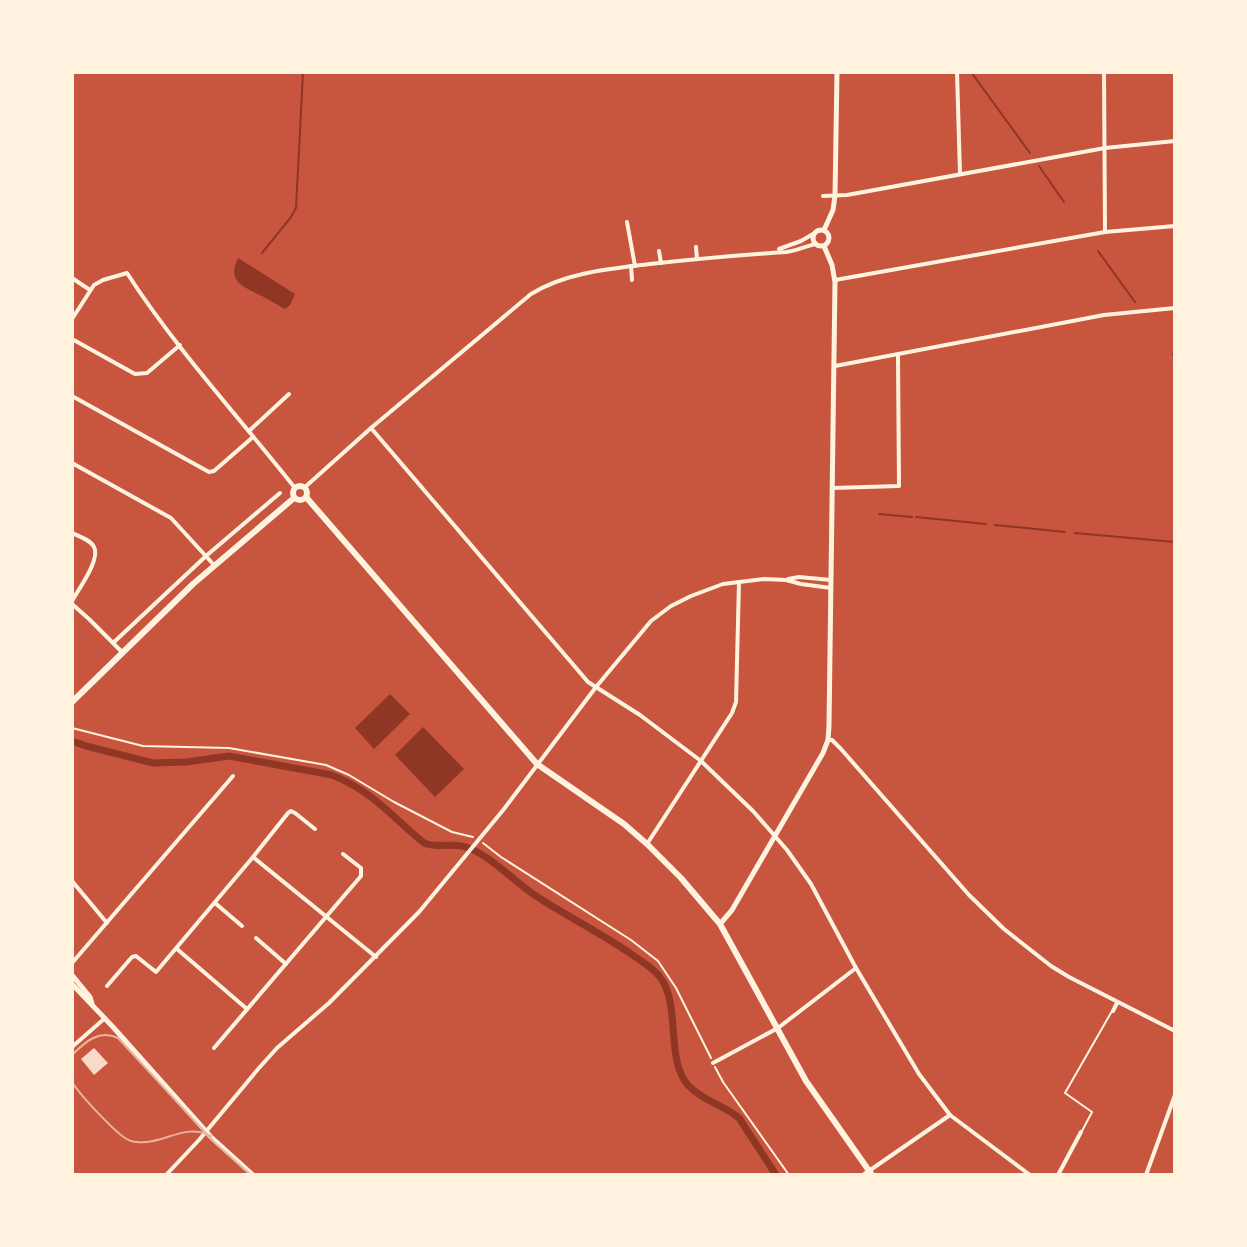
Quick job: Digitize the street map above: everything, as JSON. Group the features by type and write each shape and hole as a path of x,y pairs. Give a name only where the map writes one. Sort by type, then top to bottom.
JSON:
{"main road":[{"path":"294,498 295,488 304,488 306,497 537,764 624,824 681,878 720,924 813,1091 868,1174"},
{"path":"294,498 300,501 306,497"},
{"path":"73,700 214,565 294,498"}],"street":[{"path":"824,230 833,210 835,196 837,72"},
{"path":"957,72 960,174"},
{"path":"1104,72 1105,232"},
{"path":"823,196 1105,148 1175,141"},
{"path":"627,222 632,280"},
{"path":"835,280 1105,232 1175,226"},
{"path":"776,251 824,230"},
{"path":"824,230 829,239 824,246"},
{"path":"813,234 816,244"},
{"path":"304,488 536,291 592,271 788,251 816,244 824,246"},
{"path":"720,924 729,915 828,740 835,280 824,246"},
{"path":"696,247 697,259"},
{"path":"659,251 661,263"},
{"path":"72,319 94,285 127,273 146,302 295,488"},
{"path":"72,278 90,290"},
{"path":"834,366 1104,315 1175,308"},
{"path":"72,339 141,375 180,345"},
{"path":"832,488 899,486 898,355"},
{"path":"249,431 289,394"},
{"path":"72,396 209,472 254,437"},
{"path":"371,428 588,682 640,715 701,761 737,794 775,836 804,872 919,1074 950,1115 1030,1175"},
{"path":"72,463 171,518 214,565"},
{"path":"113,643 206,556 280,493"},
{"path":"72,533 96,549 94,563 72,603 122,652"},
{"path":"166,1175 277,1048 329,1003 419,912 504,809 642,631 671,606 723,584 764,579 831,584"},
{"path":"647,844 732,713 736,702 739,582"},
{"path":"828,740 841,749 969,895 1004,929 1051,966 1175,1031"},
{"path":"72,963 233,776"},
{"path":"107,986 132,957 136,956 156,972 291,811 315,829"},
{"path":"214,1048 361,876 361,868 343,854"},
{"path":"253,857 376,957"},
{"path":"72,881 107,923"},
{"path":"215,903 242,926"},
{"path":"256,938 286,964"},
{"path":"177,949 247,1009"},
{"path":"713,1063 778,1028 856,968"},
{"path":"72,975 93,1004"},
{"path":"72,984 206,1131 253,1175"},
{"path":"1113,1011 1117,1003"},
{"path":"72,1047 105,1018"},
{"path":"1146,1175 1175,1095"},
{"path":"868,1174 950,1115"},
{"path":"1058,1175 1081,1132"}],"lane":[{"path":"1081,1132 1092,1112 1065,1093 1113,1011"}],"path":[{"path":"72,728 127,744 161,748 229,748 316,763 349,775 452,832 474,837"},
{"path":"481,841 658,961 689,1011 723,1082 789,1175"}],"shaded area":[{"path":"238,258 295,294 290,305 285,309 239,283 234,273"},
{"path":"390,694 410,714 374,749 355,728"},
{"path":"423,727 464,769 435,797 395,755"}],"building":[{"path":"94,1048 108,1063 94,1075 81,1059"}],"waterway":[{"path":"262,253 296,208 303,72"},
{"path":"971,72 1030,153"},
{"path":"1039,166 1064,202"},
{"path":"1098,251 1135,302"},
{"path":"1173,354 1175,358"},
{"path":"879,514 912,517"},
{"path":"916,517 986,524"},
{"path":"995,525 1065,532"},
{"path":"1075,533 1175,542"},
{"path":"72,741 153,763 229,756 332,775 371,797 424,843 461,846 485,856 536,896 622,948 656,973 671,1004 681,1075 693,1090 739,1118 776,1175"}],"tram line":[{"path":"72,1055 99,1036 118,1038 214,1142 251,1175"},
{"path":"72,1082 105,1120 129,1140 147,1142 193,1131 211,1136"}]}
